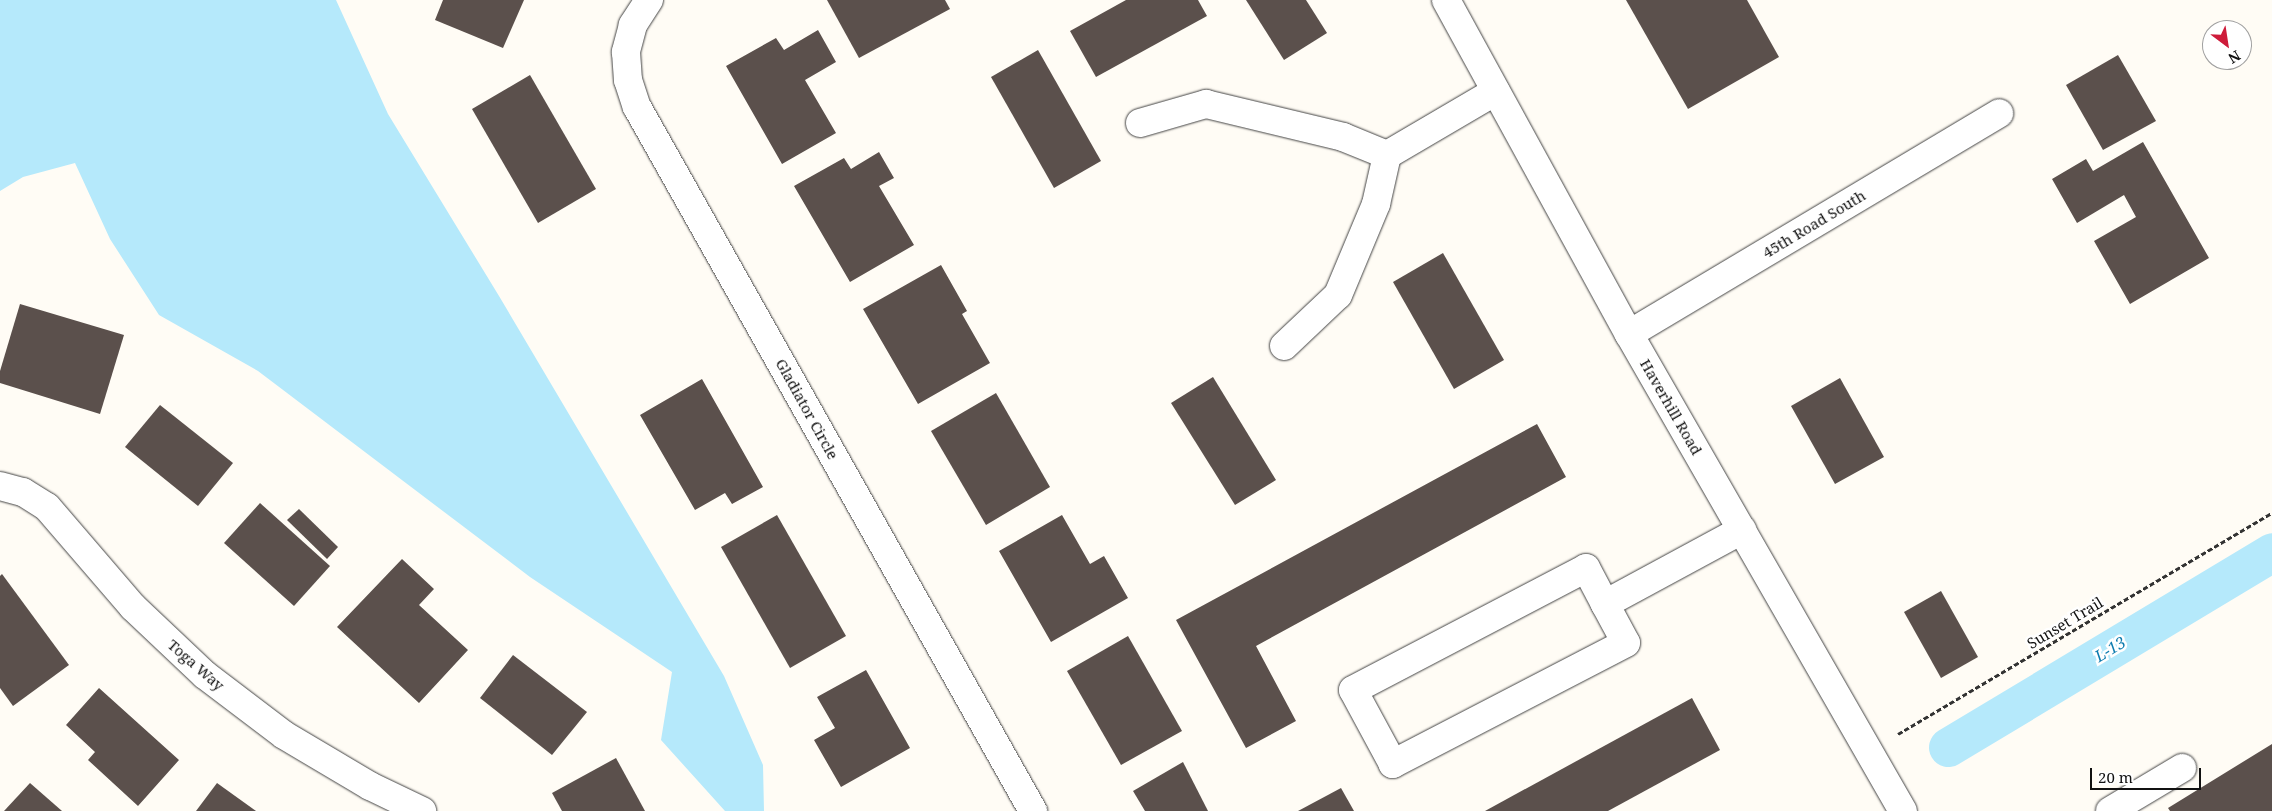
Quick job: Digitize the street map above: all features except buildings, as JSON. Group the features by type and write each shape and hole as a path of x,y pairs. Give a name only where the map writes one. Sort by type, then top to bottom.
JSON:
{"street":[{"name":"Gladiator Circle","path":"649,0 633,25 626,52 628,80 637,107 1033,811"},
{"name":"Haverhill Road","path":"1446,0 1629,334 1903,811"},
{"path":"1284,346 1338,295 1376,204 1388,155 1496,91"},
{"path":"1140,123 1206,104 1344,137 1388,155"},
{"name":"45th Road South","path":"1629,334 1998,113"},
{"name":"Toga Way","path":"0,486 23,492 47,507 133,607 205,676 284,735 370,786 422,811"},
{"path":"1604,604 1742,530"},
{"path":"1586,568 1604,604 1626,644 1393,764 1353,690 1586,568"},
{"path":"2110,811 2182,768"}],"path":[{"name":"Sunset Trail","path":"1869,751 2272,513"}],"water":[{"path":"0,0 336,0 388,114 499,296 724,676 763,765 764,811 725,811 661,740 672,672 530,577 258,371 159,315 110,239 75,163 23,177 0,191"}],"waterway":[{"name":"L-13","path":"1948,747 2272,552"}]}
